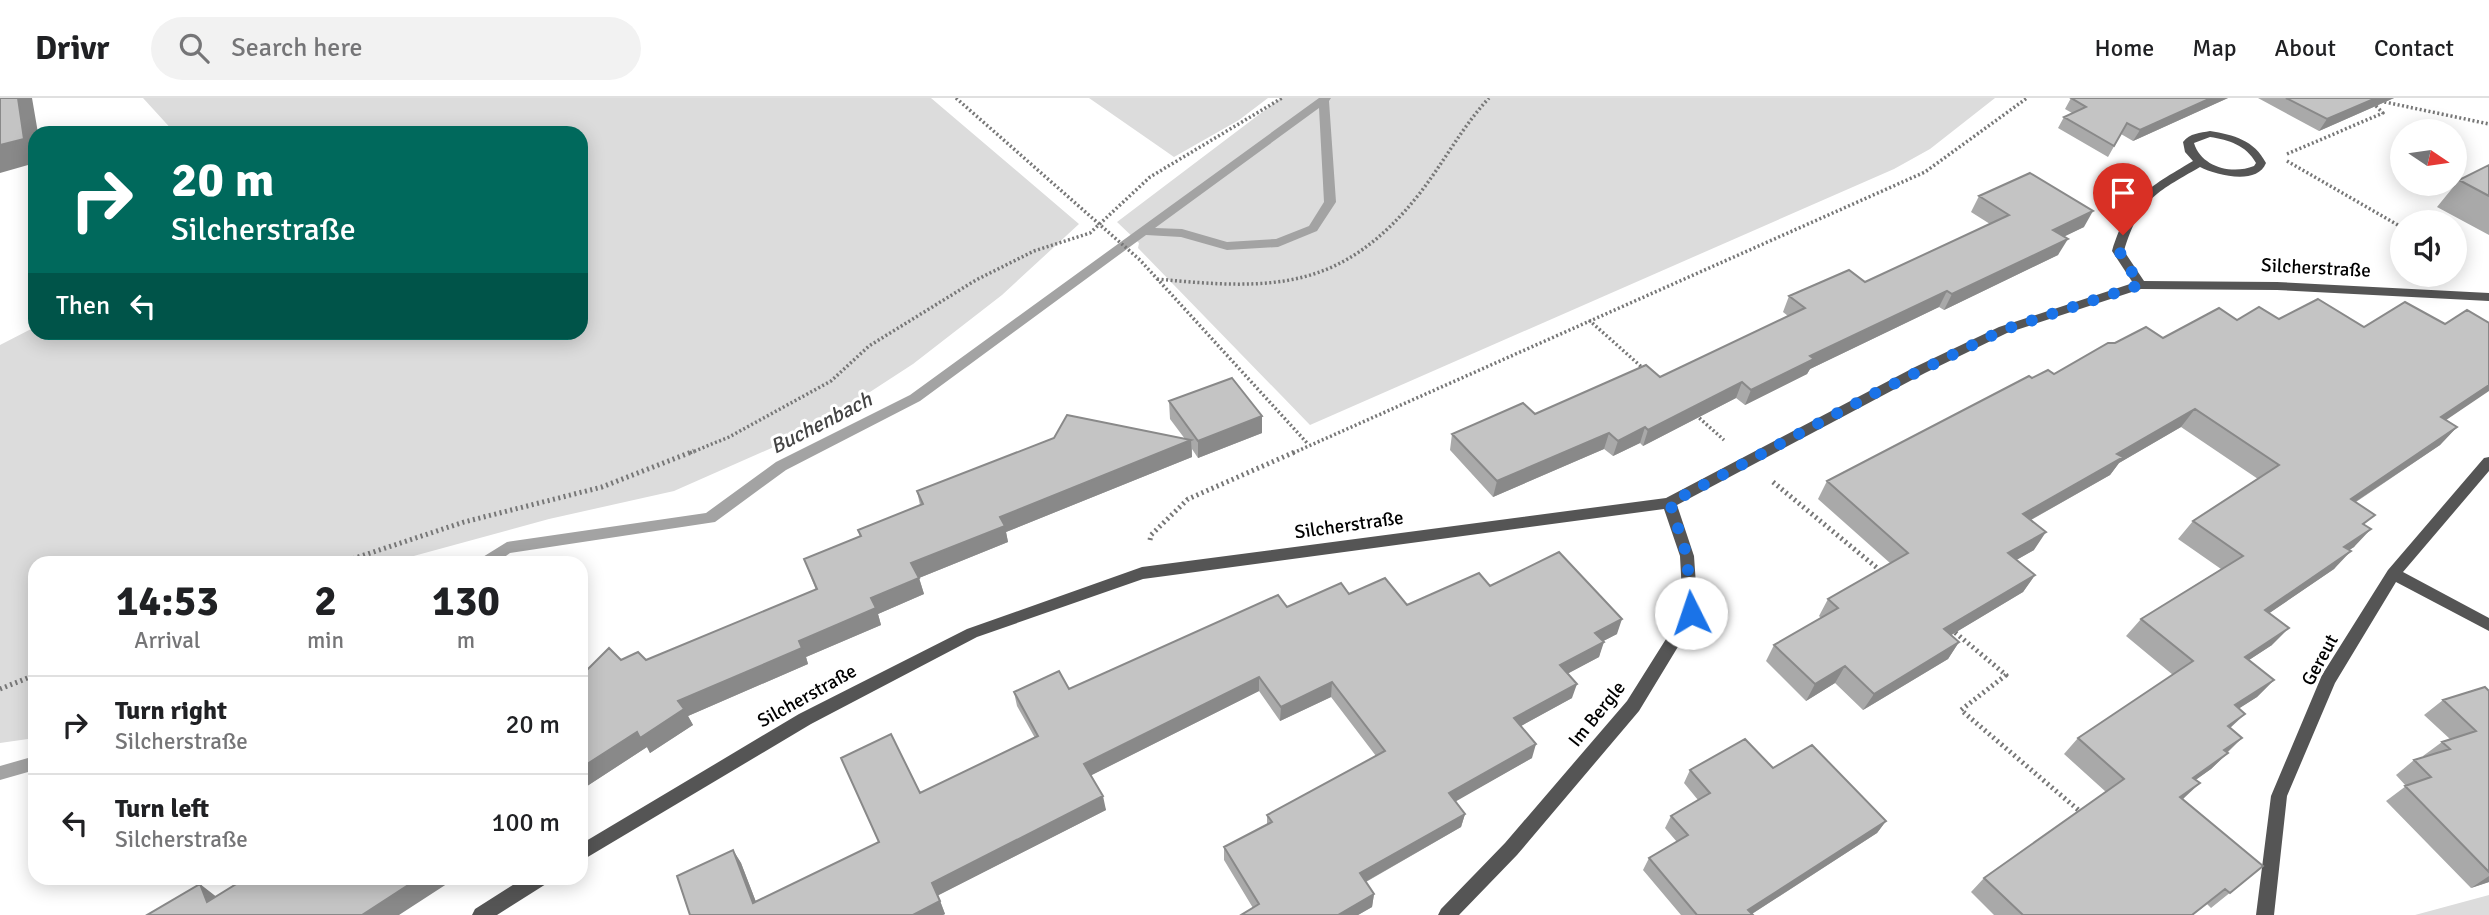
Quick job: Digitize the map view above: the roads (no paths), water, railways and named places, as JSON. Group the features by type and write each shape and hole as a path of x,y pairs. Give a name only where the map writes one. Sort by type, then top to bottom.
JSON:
{"street":[{"path":"2140,285 2119,251 2127,220 2143,196 2200,162 2233,173 2253,171 2261,163 2255,151 2246,144 2210,134 2192,138 2188,142 2192,155 2200,162"},
{"name":"Silcherstraße","path":"588,849 805,719 972,633 1142,573 1670,503 1908,376 2003,330 2140,285 2277,286 2489,297"},
{"name":"Gereut","path":"2265,915 2279,796 2328,680 2393,574 2489,462"},
{"name":"Im Bergle","path":"1447,915 1511,849 1633,706 1691,613 1687,556 1670,503"},
{"path":"2393,574 2489,625"},
{"path":"481,915 529,885"}],"waterway":[{"name":"Buchenbach","path":"1144,231 1326,98"},
{"name":"Buchenbach","path":"1144,231 1182,233 1227,246 1278,243 1313,228 1330,202 1324,100"},
{"name":"Buchenbach","path":"495,556 507,548 710,518 781,466 915,398 1144,231"},
{"name":"Buchenbach","path":"0,773 28,765"}]}
